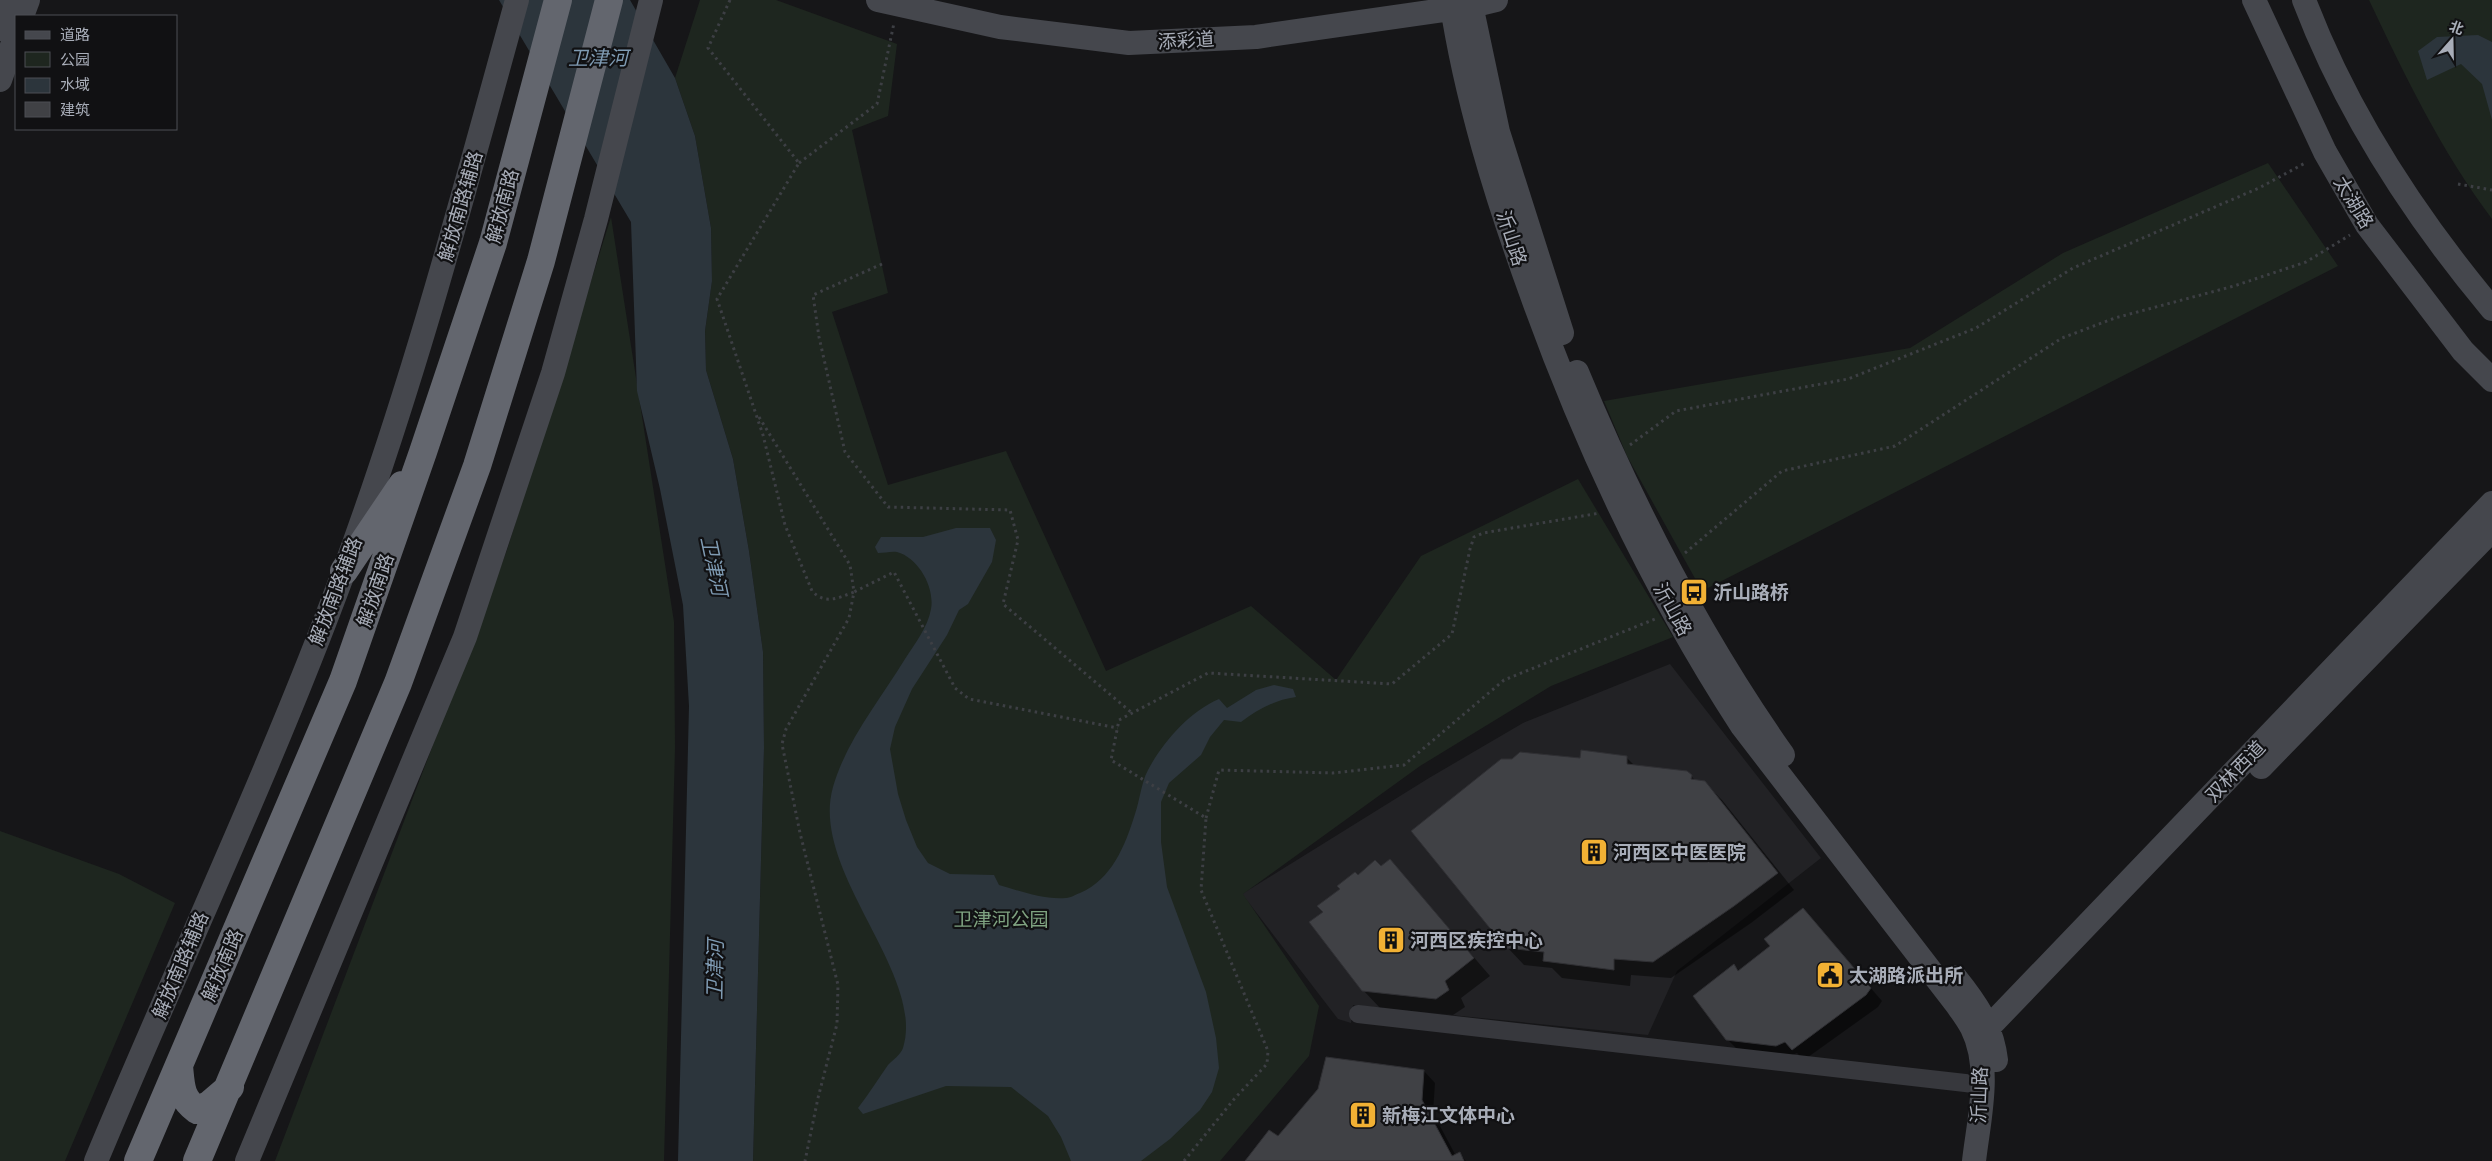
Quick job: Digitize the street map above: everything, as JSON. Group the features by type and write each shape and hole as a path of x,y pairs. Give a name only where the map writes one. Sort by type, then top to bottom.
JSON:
{"highway":[{"name":"解放南路","path":"138,1161 343,681 424,452 493,243 558,0"},
{"path":"197,1161 230,1087 398,682 477,466 541,261 609,0"},
{"path":"344,570 424,452"},
{"path":"179,1066 184,1096 187,1103 197,1110 210,1105 230,1087"}],"street":[{"path":"0,29 10,0"},
{"path":"22,15 28,0"},
{"name":"解放南路辅路","path":"96,1161 259,783 344,570 414,362 517,0"},
{"path":"246,1161 465,636 553,373 596,219 651,0"},
{"name":"添彩道","path":"888,2 1000,27 1129,42 1256,37 1496,0"},
{"name":"太湖路","path":"2254,0 2325,152 2367,225 2463,351 2492,380"},
{"path":"2304,0 2317,34 2365,128 2425,225 2492,309"},
{"name":"沂山路","path":"1461,4 1517,196 1565,344 1614,458 1669,566 1721,658 1779,750 1978,1007 1996,1085 1988,1161"},
{"name":"沂山路","path":"1461,4 1470,97 1509,231 1578,420 1620,510 1710,678 1742,726 1957,1005 1984,1037 1974,1161"},
{"path":"0,80 15,37"},
{"name":"双林西道","path":"1984,1037 2492,503"},
{"name":"双林西道","path":"1984,1037 2492,530"},
{"path":"1358,1014 1974,1084"}],"path":[{"path":"730,0 708,48 799,163"},
{"path":"888,2 877,104 799,163 717,299 763,435 785,525 812,591 818,598 829,601 854,592 894,572 955,688 970,699 1118,728"},
{"path":"1614,458 1676,411 1848,379 1976,328 2073,268 2258,188 2325,152"},
{"path":"2458,184 2492,190"},
{"path":"1669,566 1782,471 1895,446 2062,338 2115,318 2234,286 2306,262 2367,225"},
{"path":"882,264 813,295 818,337 845,452 888,507 1010,510 1018,540 1003,604 1132,713"},
{"path":"756,412 850,565 854,592 849,618 786,729 782,744 800,834 838,985 837,1024 818,1098 805,1161"},
{"path":"1206,818 1111,760 1120,720 1208,673 1392,684 1452,634 1474,537 1482,533 1620,510"},
{"path":"1184,1161 1235,1098 1267,1064 1268,1051 1201,890 1206,818 1219,770 1333,773 1404,766 1504,680 1673,612"}],"shaded area":[{"path":"1670,664 1821,858 1677,971 1648,1035 1353,1005 1351,1023 1338,1019 1242,894 1429,778 1523,723"}],"green space":[{"name":"卫津河公园","path":"700,0 776,0 897,44 888,116 852,130 888,293 832,312 888,485 1006,451 1106,671 1251,606 1336,680 1421,556 1578,479 1673,637 1551,686 1420,766 1243,894 1319,1006 1309,1056 1220,1161 753,1161 764,748 763,652 749,551 733,459 706,370 705,331 712,281 711,228 695,136 675,78"},
{"path":"2369,0 2492,0 2492,219 2473,193 2440,140 2410,85"},
{"path":"2268,163 2338,266 1702,591 1627,456 1604,401 1910,348 2063,253"},
{"path":"611,217 674,622 675,748 664,1161 275,1161 507,550"},
{"path":"0,831 119,874 175,903 65,1161 0,1161"}],"water":[{"name":"卫津河","path":"499,0 630,0 675,78 695,136 711,228 712,281 705,331 706,370 733,459 749,551 763,652 764,748 753,1161 678,1161 689,706 683,605 660,489 637,391 631,222"},
{"path":"2478,35 2492,42 2492,120 2482,84 2461,64 2427,80 2418,51 2437,37"},
{"path":"956,528 990,528 996,540 992,562 968,604 959,610 947,635 912,689 895,727 890,749 898,794 917,847 928,863 950,874 994,875 999,885 1049,898 1068,898 1080,893 1101,879 1116,860 1131,826 1148,770 1161,749 1178,728 1198,711 1219,699 1227,708 1256,690 1274,685 1293,689 1296,697 1281,700 1267,706 1241,722 1224,720 1210,737 1201,755 1169,783 1161,802 1161,842 1167,887 1206,992 1216,1038 1219,1068 1212,1092 1200,1110 1170,1139 1141,1161 1071,1161 1061,1137 1048,1116 1011,1087 946,1086 863,1114 858,1108 888,1065 902,1050 906,1019 898,987 885,955 851,887 837,853 830,819 833,787 846,753 864,721 920,636 931,609 932,601 928,583 912,560 897,552 878,553 875,547 881,537 923,537"}],"building":[{"name":"河西区中医医院","path":"1581,750 1627,756 1627,764 1687,771 1692,775 1691,779 1705,781 1778,873 1653,962 1614,959 1614,970 1543,961 1544,952 1506,948 1411,831 1501,759 1512,759 1520,752 1580,758"},
{"name":"河西区疾控中心","path":"1390,859 1474,958 1445,981 1449,990 1436,999 1362,991 1309,922 1323,912 1317,906 1340,889 1337,886 1355,872 1358,875 1375,860 1381,866"},
{"name":"太湖路派出所","path":"1803,908 1871,988 1866,995 1792,1050 1785,1042 1776,1046 1726,1040 1693,996 1734,964 1738,971 1770,946 1764,939"},
{"name":"新梅江文体中心","path":"1326,1057 1424,1070 1422,1100 1452,1156 1460,1152 1464,1161 1245,1161 1269,1130 1278,1136 1318,1089"}],"place":[{"name":"沂山路桥","path":"1694,592"},
{"name":"河西区中医医院","path":"1594,852"},
{"name":"河西区疾控中心","path":"1391,940"},
{"name":"太湖路派出所","path":"1830,975"},
{"name":"新梅江文体中心","path":"1363,1115"}]}
